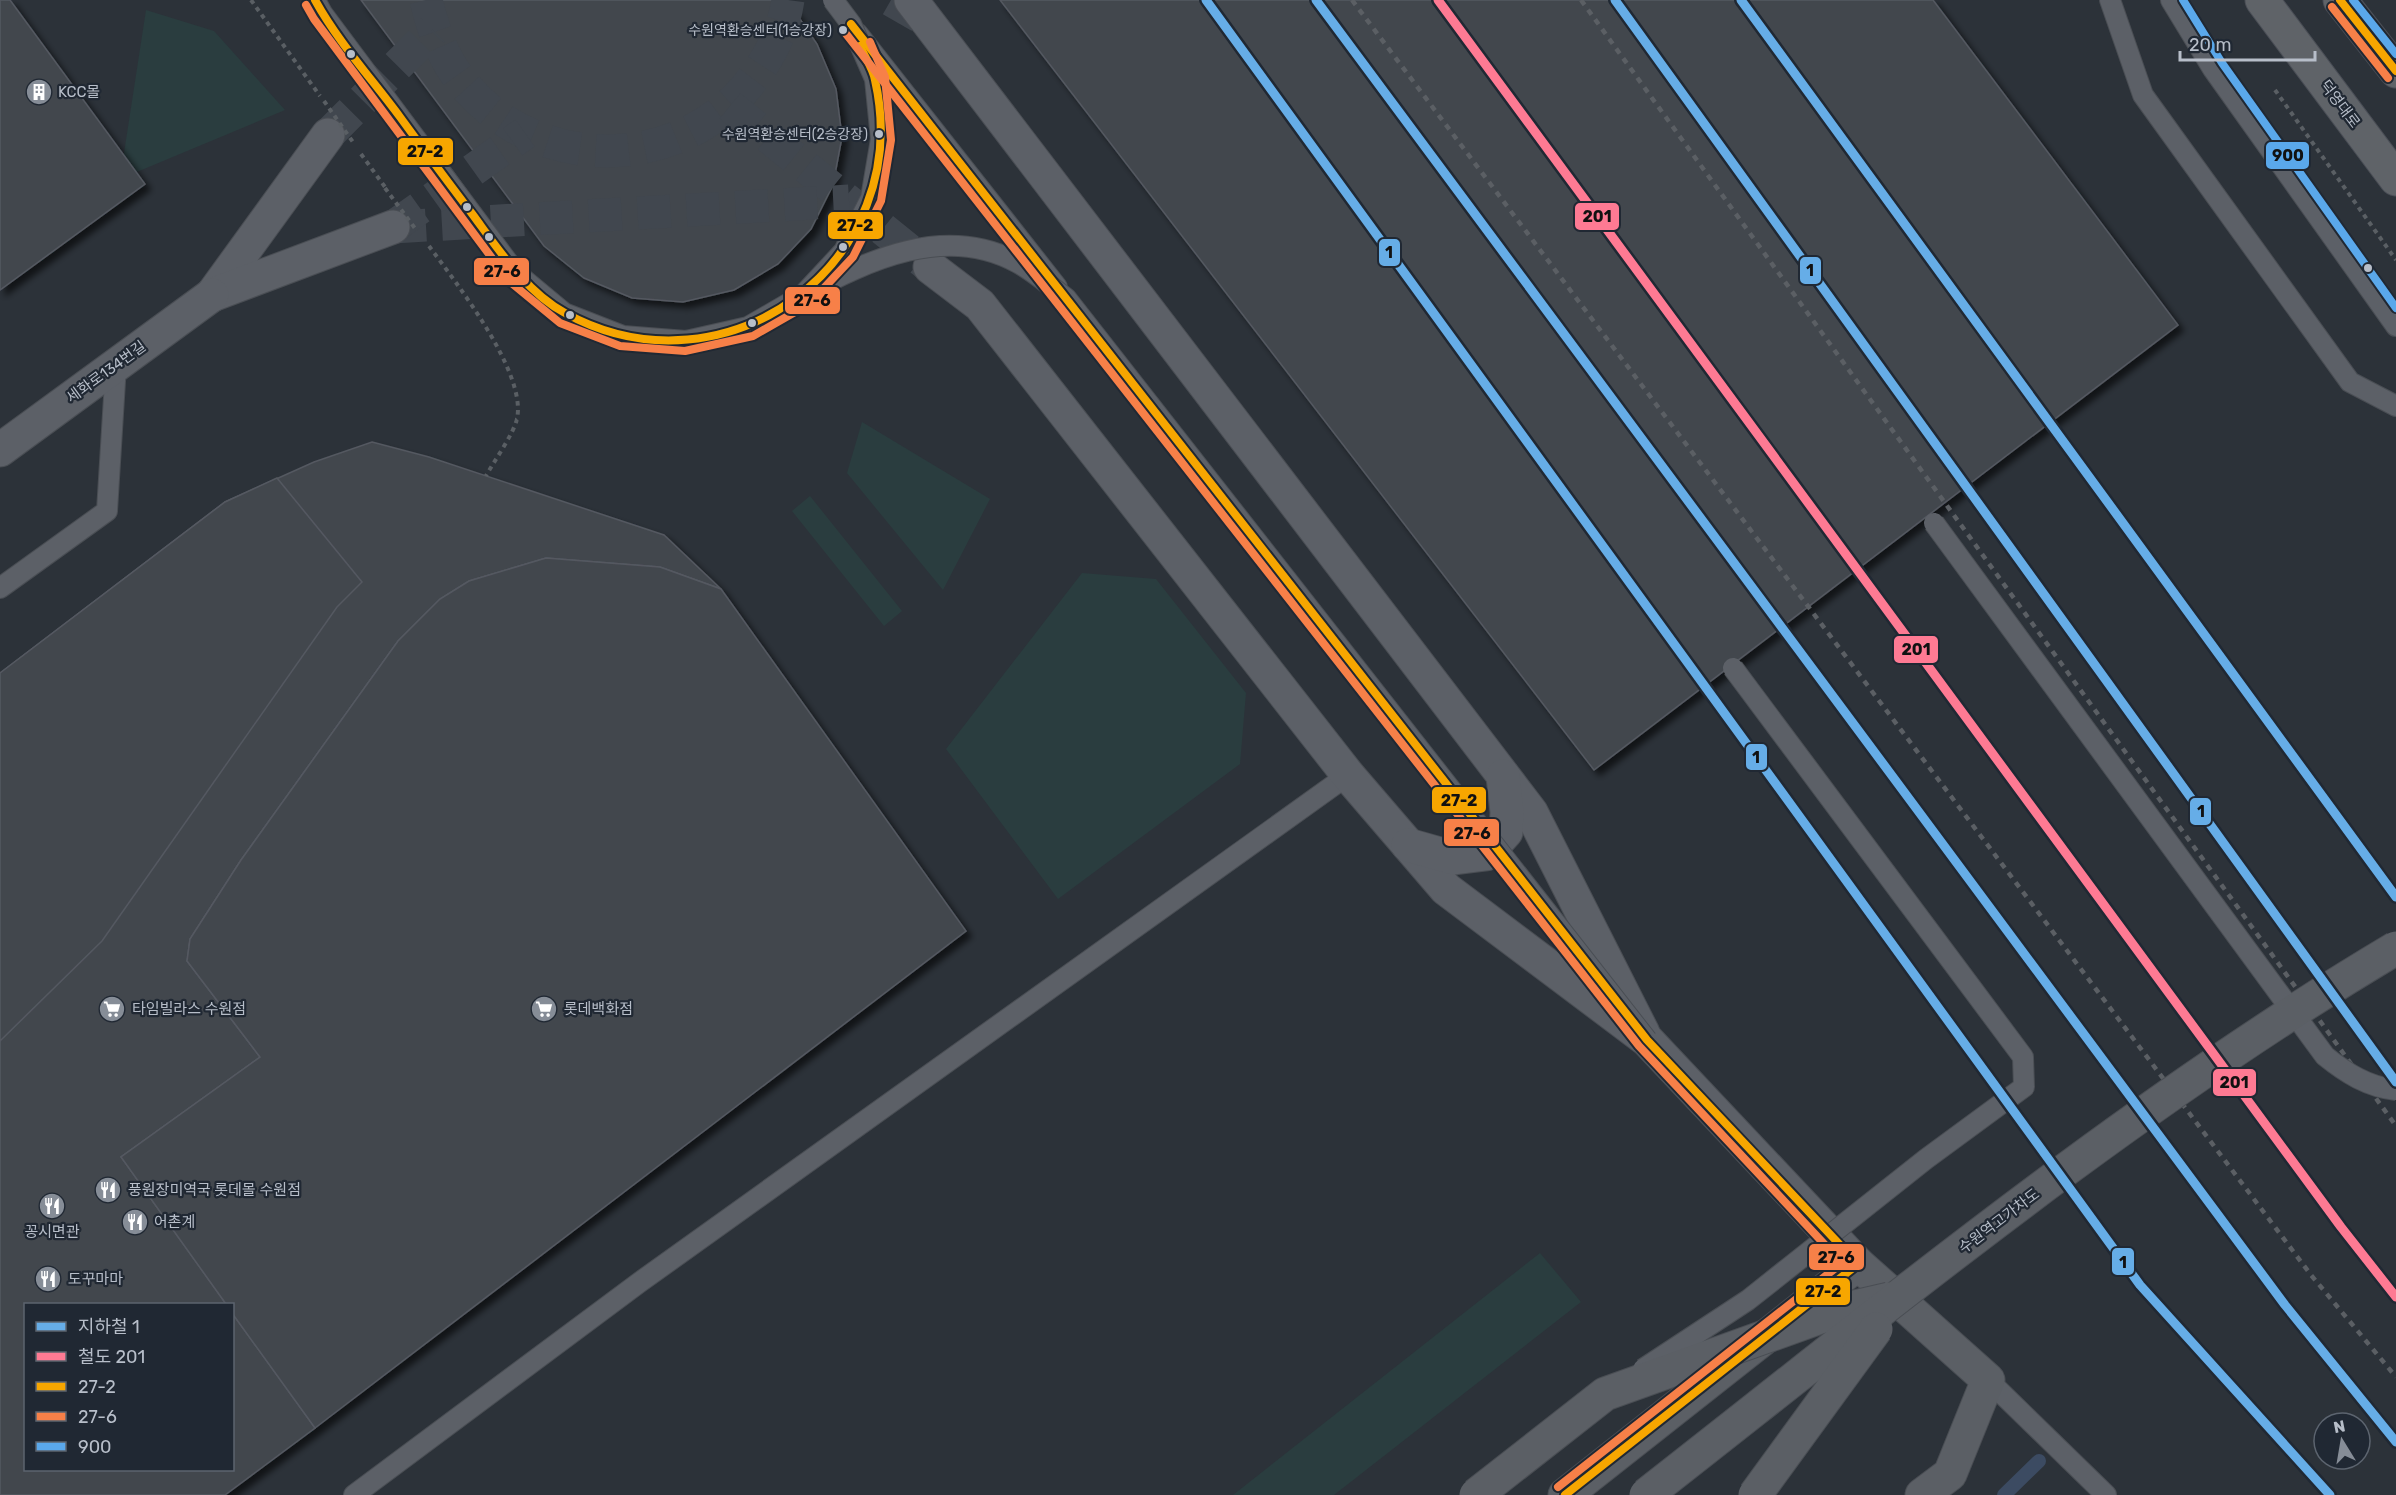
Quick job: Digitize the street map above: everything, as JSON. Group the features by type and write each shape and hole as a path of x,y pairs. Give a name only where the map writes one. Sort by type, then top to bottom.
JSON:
{"main road":[{"name":"덕영대로","path":"2262,0 2396,179"},
{"path":"2340,0 2396,71"},
{"name":"수원역고가차도","path":"1646,1495 1900,1296 2106,1140 2314,996 2396,948"},
{"path":"1565,1495 1858,1264 1989,1380 1950,1474 1922,1495"},
{"path":"1476,1495 1605,1394 1837,1311 1900,1296"},
{"path":"1755,1495 1900,1296"}],"street":[{"path":"911,0 1531,812 1647,1040"},
{"path":"212,294 328,135"},
{"path":"212,294 393,227"},
{"path":"930,267 980,305 1348,775 1446,889 1647,1040 1858,1264"},
{"name":"세화로134번길","path":"0,450 212,294"},
{"path":"1408,845 1454,858 1486,854 1506,832 1507,812 1503,776"}],"lane":[{"path":"315,0 322,13 516,273 564,313 623,336 686,341 748,327 856,266 910,249 967,246 1017,262 1066,298"},
{"path":"833,0 1647,1040"},
{"path":"2110,0 2143,95 2350,382 2396,406"},
{"path":"2171,0 2203,54 2396,326"},
{"path":"803,295 844,251 871,198 881,139 875,79 851,24"},
{"path":"0,588 107,511 116,365"},
{"path":"1934,523 2325,1056 2346,1073 2381,1088 2396,1090"},
{"path":"1605,1394 1748,1300 1926,1159 2024,1087 2023,1057 1733,668"},
{"path":"354,1495 640,1282 1348,775"},
{"path":"1989,1380 2106,1495"}],"path":[{"path":"252,0 475,309 506,366 516,394 517,420 486,476"},
{"path":"2273,86 2396,260"}],"shaded area":[{"path":"146,10 214,31 285,110 120,179"},
{"path":"862,422 990,499 943,590 847,473"},
{"path":"810,496 902,611 884,626 792,511"},
{"path":"1082,573 1156,579 1246,693 1240,764 1058,899 946,749"},
{"path":"1540,1253 1581,1302 1334,1495 1233,1495"}],"building":[{"name":"KCC몰","path":"0,0 10,0 145,184 0,290"},
{"path":"361,0 787,0 817,44 836,89 842,137 833,185 811,229 778,264 734,290 683,302 632,298 584,278 544,246"},
{"path":"1000,0 1933,0 2178,325 1594,770"},
{"name":"타임빌라스 수원점","path":"372,442 429,457 664,535 721,589 660,567 546,558 469,581 440,599 398,641 241,860 190,939 187,961 260,1057 121,1157 225,1303 24,1303 24,1471 234,1471 234,1316 315,1428 225,1495 0,1495 0,673 225,502 314,462"},
{"path":"277,478 362,582 337,607 102,941 0,1041 0,673 225,502"},
{"name":"롯데백화점","path":"546,558 660,567 721,589 966,931 315,1428 234,1316 234,1303 225,1303 121,1157 260,1057 187,961 190,939 241,860 398,641 440,599 469,581"}],"waterway":[{"path":"2004,1495 2039,1461"}],"tunnel":[{"path":"426,0 437,36 453,69 468,89 497,116 531,135 567,147 605,151 642,148 679,137 712,118 742,92 758,72 777,38 788,0"},
{"path":"891,0 928,21"},
{"path":"328,135 433,30"},
{"path":"730,106 930,267"},
{"path":"393,227 525,133"},
{"path":"393,227 849,201"}],"railway":[{"path":"1352,0 2311,1275 2396,1377"},
{"path":"1581,0 2396,1126"}],"metro line":[{"name":"1","path":"1206,0 2140,1285 2330,1495"},
{"name":"1","path":"1316,0 2285,1305 2396,1442"},
{"name":"1","path":"1615,0 2396,1082"},
{"name":"1","path":"1741,0 2396,897"}],"rail line":[{"name":"201","path":"1438,0 2341,1227 2396,1297"}],"transit line":[{"name":"27-2","path":"315,0 345,45 503,256 526,282 538,294 565,313 627,336 688,340 745,326 796,298 838,257 867,205 880,146 875,80 860,46"},
{"name":"900","path":"2183,0 2222,63 2396,308"},
{"name":"27-2","path":"2340,0 2396,71"},
{"name":"900","path":"2353,0 2396,54"},
{"name":"27-6","path":"306,5 314,19 509,281 560,323 620,346 685,351 753,336 809,304 853,257 881,201 891,140 885,77 870,42"},
{"name":"27-6","path":"2332,7 2388,78"},
{"name":"27-2","path":"851,24 1647,1040 1858,1264 1565,1495"},
{"name":"27-6","path":"843,30 1639,1046 1842,1263 1558,1487"}],"place":[{"name":"수원역환승센터(1승강장)","path":"843,30"},
{"name":"KCC몰","path":"39,92"},
{"name":"수원역환승센터(2승강장)","path":"879,134"},
{"name":"타임빌라스 수원점","path":"112,1009"},
{"name":"롯데백화점","path":"544,1009"},
{"name":"풍원장미역국 롯데몰 수원점","path":"108,1190"},
{"name":"꽁시면관","path":"52,1206"},
{"name":"어촌계","path":"135,1222"},
{"name":"도꾸마마","path":"48,1279"}]}
